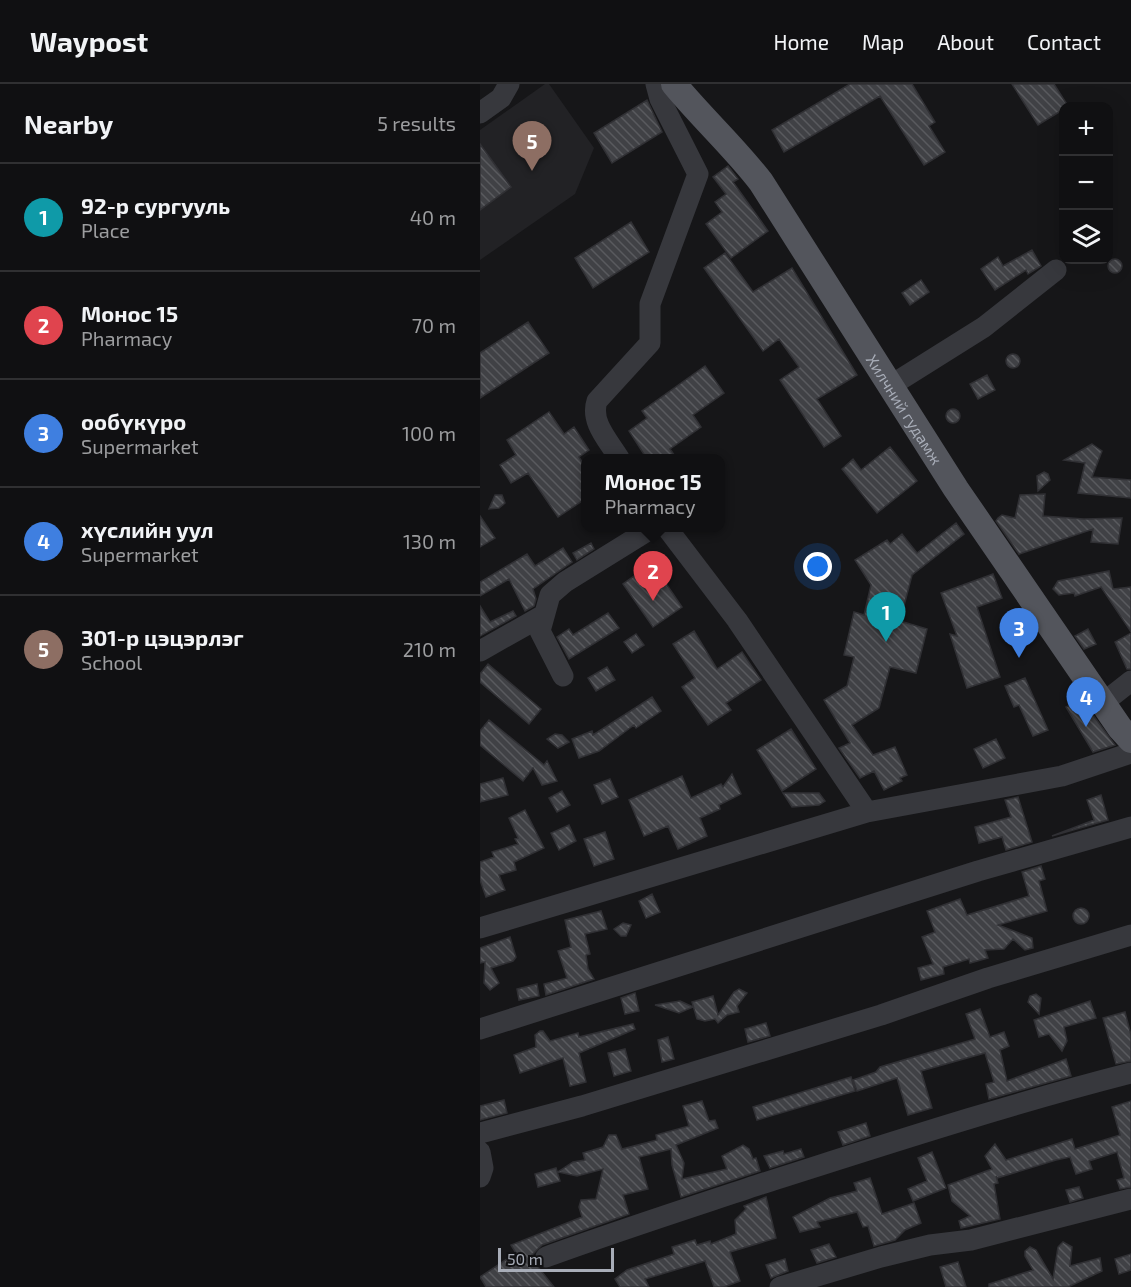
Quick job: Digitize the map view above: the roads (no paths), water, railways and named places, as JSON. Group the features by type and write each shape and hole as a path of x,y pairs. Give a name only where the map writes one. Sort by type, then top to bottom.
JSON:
{"main road":[{"name":"Хилчний гудамж","path":"674,84 708,124 743,158 761,182 956,489 1103,703 1131,740"}],"street":[{"path":"480,113 501,98 509,84"},
{"path":"616,454 593,412 597,401 650,343 650,304 698,174 660,99 656,84"},
{"path":"890,386 984,327 1056,270"},
{"path":"563,676 540,631 542,616 550,596 565,582 646,532"},
{"path":"671,532 737,620 867,812"},
{"path":"480,651 542,616"},
{"path":"1103,703 1131,681"},
{"path":"480,928 867,812 1062,776 1131,753"},
{"path":"480,1029 978,871 1131,827"},
{"path":"480,1133 582,1106 881,1016 988,978 1131,935"},
{"path":"546,1257 622,1229 849,1155 1063,1090 1131,1073"},
{"path":"480,1152 483,1168 480,1177"},
{"path":"780,1287 910,1250 971,1240 1131,1199"}],"place":[{"name":"301-р цэцэрлэг","path":"532,171"},
{"name":"Монос 15","path":"653,601"},
{"name":"92-р сургууль","path":"886,642"},
{"name":"ообүкүро","path":"1019,658"},
{"name":"хүслийн уул","path":"1086,727"}]}
